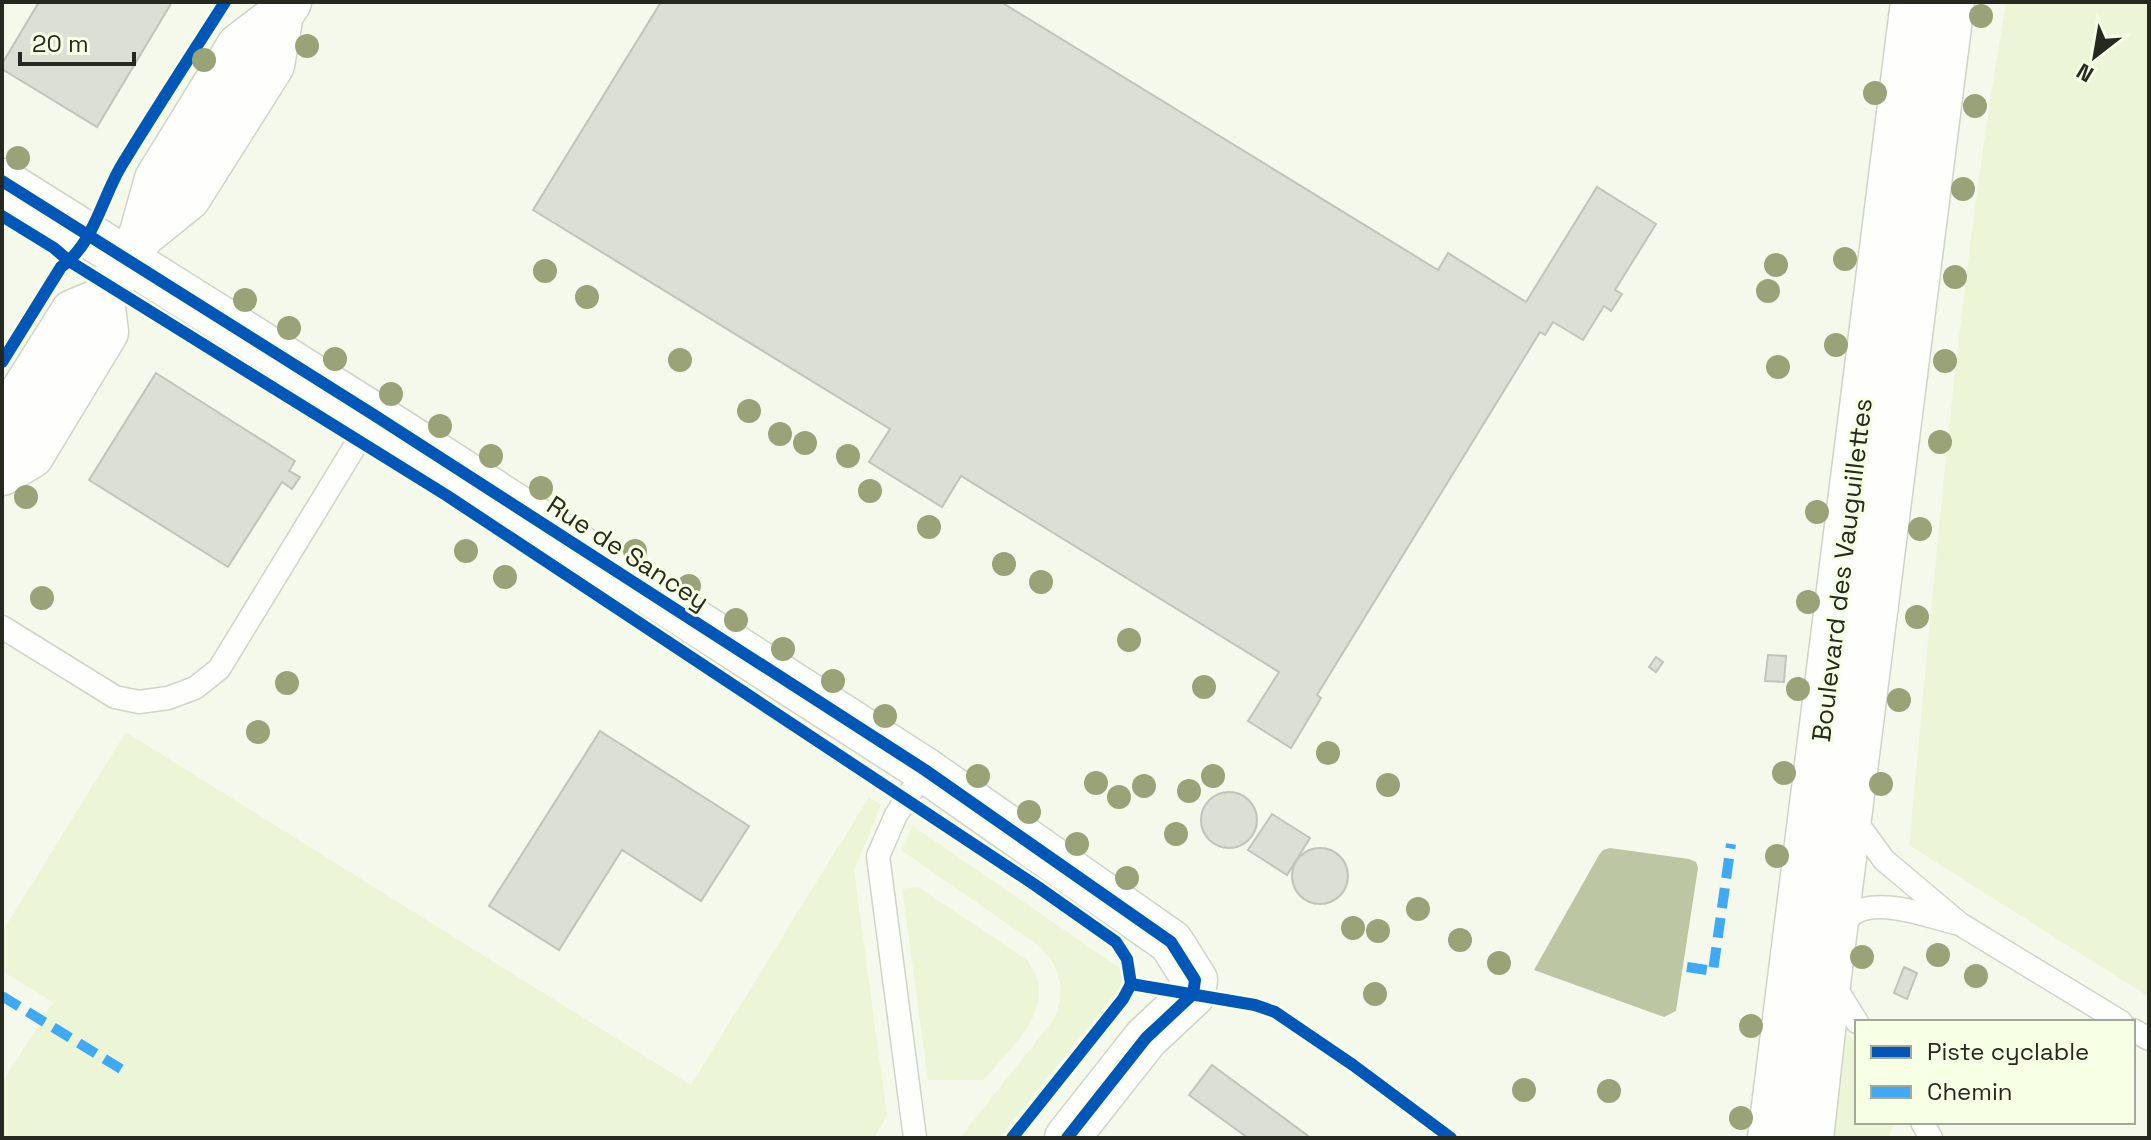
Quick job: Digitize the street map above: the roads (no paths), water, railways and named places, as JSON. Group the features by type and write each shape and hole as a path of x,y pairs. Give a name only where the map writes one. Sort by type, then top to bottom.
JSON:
{"street":[{"name":"Boulevard des Vauguillettes","path":"1770,1138 1913,2"},
{"name":"Boulevard des Vauguillettes","path":"1811,1138 1952,2"},
{"path":"2,425 73,312 102,300 134,247 188,198 197,185 272,65 285,8"},
{"name":"Rue de Sancey","path":"2,181 134,247 374,415 925,770 1171,942 1195,980 1193,994 1146,1038 1067,1138"},
{"path":"2,473 31,456 106,332 102,300"}],"lane":[{"path":"2,627 115,697 139,702 168,698 195,688 219,669 374,415"},
{"path":"915,1138 878,856 896,815 925,770"},
{"path":"1851,815 1884,860 1960,924 2118,1020"},
{"path":"1835,932 1854,914 1867,908 1890,908 1960,924"},
{"path":"1829,976 1856,1020"}]}
